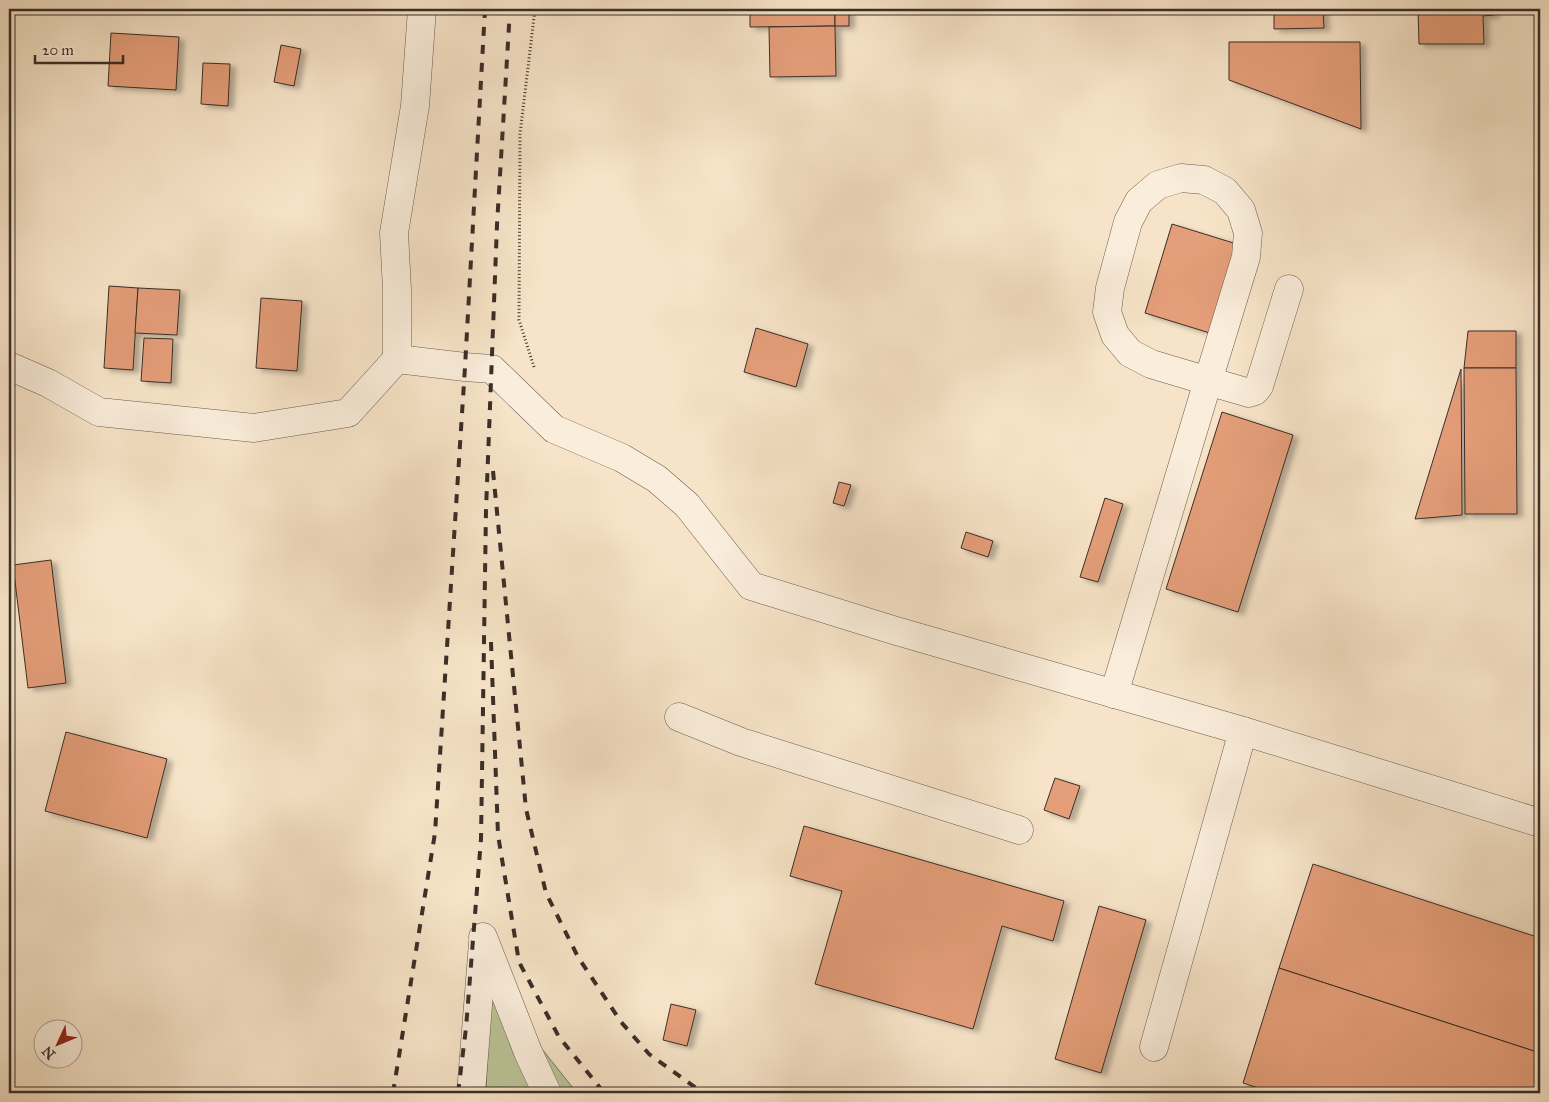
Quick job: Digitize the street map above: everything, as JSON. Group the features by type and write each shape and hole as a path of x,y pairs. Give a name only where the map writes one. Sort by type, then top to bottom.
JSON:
{"street":[{"path":"9,366 48,383 99,412 254,428 348,413 396,359 397,289 394,232 415,106 422,9"},
{"path":"1114,694 1208,381 1246,257 1248,233 1241,210 1226,191 1204,180 1181,178 1158,185 1140,200 1128,222 1110,288 1107,312 1115,335 1130,353 1152,364 1208,381 1249,393 1255,391 1259,386 1289,290"},
{"path":"396,359 492,369 554,429 622,458 657,479 687,505 751,586 893,630 1243,731 1540,824"},
{"path":"680,717 741,742 1019,830"},
{"path":"1154,1047 1243,731"},
{"path":"471,1093 483,937 528,1052 547,1093"}],"path":[{"path":"534,9 520,134 519,320 536,374"}],"green space":[{"path":"491,950 542,1049 577,1093 486,1093"}],"building":[{"path":"750,9 835,9 835,26 750,27"},
{"path":"835,9 849,9 849,26 835,26"},
{"path":"1274,9 1323,9 1324,28 1274,29"},
{"path":"1418,9 1494,9 1494,15 1483,16 1484,44 1419,44"},
{"path":"835,26 836,76 770,77 769,27"},
{"path":"111,33 179,37 176,90 108,86"},
{"path":"1229,42 1360,42 1361,129 1229,80"},
{"path":"281,45 301,49 294,86 274,82"},
{"path":"203,63 230,64 228,106 201,104"},
{"path":"1172,224 1240,245 1213,334 1145,313"},
{"path":"109,286 138,288 133,370 104,368"},
{"path":"138,288 180,290 177,335 135,333"},
{"path":"261,298 302,301 297,371 256,368"},
{"path":"756,328 808,344 796,387 744,372"},
{"path":"1468,331 1516,331 1516,368 1464,368"},
{"path":"144,338 173,339 171,383 141,381"},
{"path":"1464,368 1516,368 1517,514 1465,514"},
{"path":"1461,369 1462,515 1415,519"},
{"path":"1222,412 1293,435 1238,612 1166,589"},
{"path":"839,482 851,485 844,506 833,503"},
{"path":"1105,498 1123,504 1098,582 1080,577"},
{"path":"966,532 993,541 988,557 961,548"},
{"path":"51,560 66,683 28,688 13,565"},
{"path":"66,732 167,759 147,838 45,811"},
{"path":"1055,778 1080,786 1069,819 1044,810"},
{"path":"804,826 1064,901 1053,941 1002,926 973,1029 815,984 842,891 790,876"},
{"path":"1313,864 1540,938 1540,1053 1279,968"},
{"path":"1099,906 1146,920 1101,1073 1055,1059"},
{"path":"1279,968 1540,1053 1540,1093 1274,1093 1243,1083"},
{"path":"671,1004 696,1010 687,1046 663,1040"}],"railway":[{"path":"393,1093 435,833 465,367 485,9"},
{"path":"458,1093 466,1028 481,839 486,510 497,225 510,9"},
{"path":"493,471 526,809 546,893 578,957 621,1022 649,1054 703,1093"},
{"path":"491,642 498,835 519,962 559,1037 601,1089 607,1093"}]}
